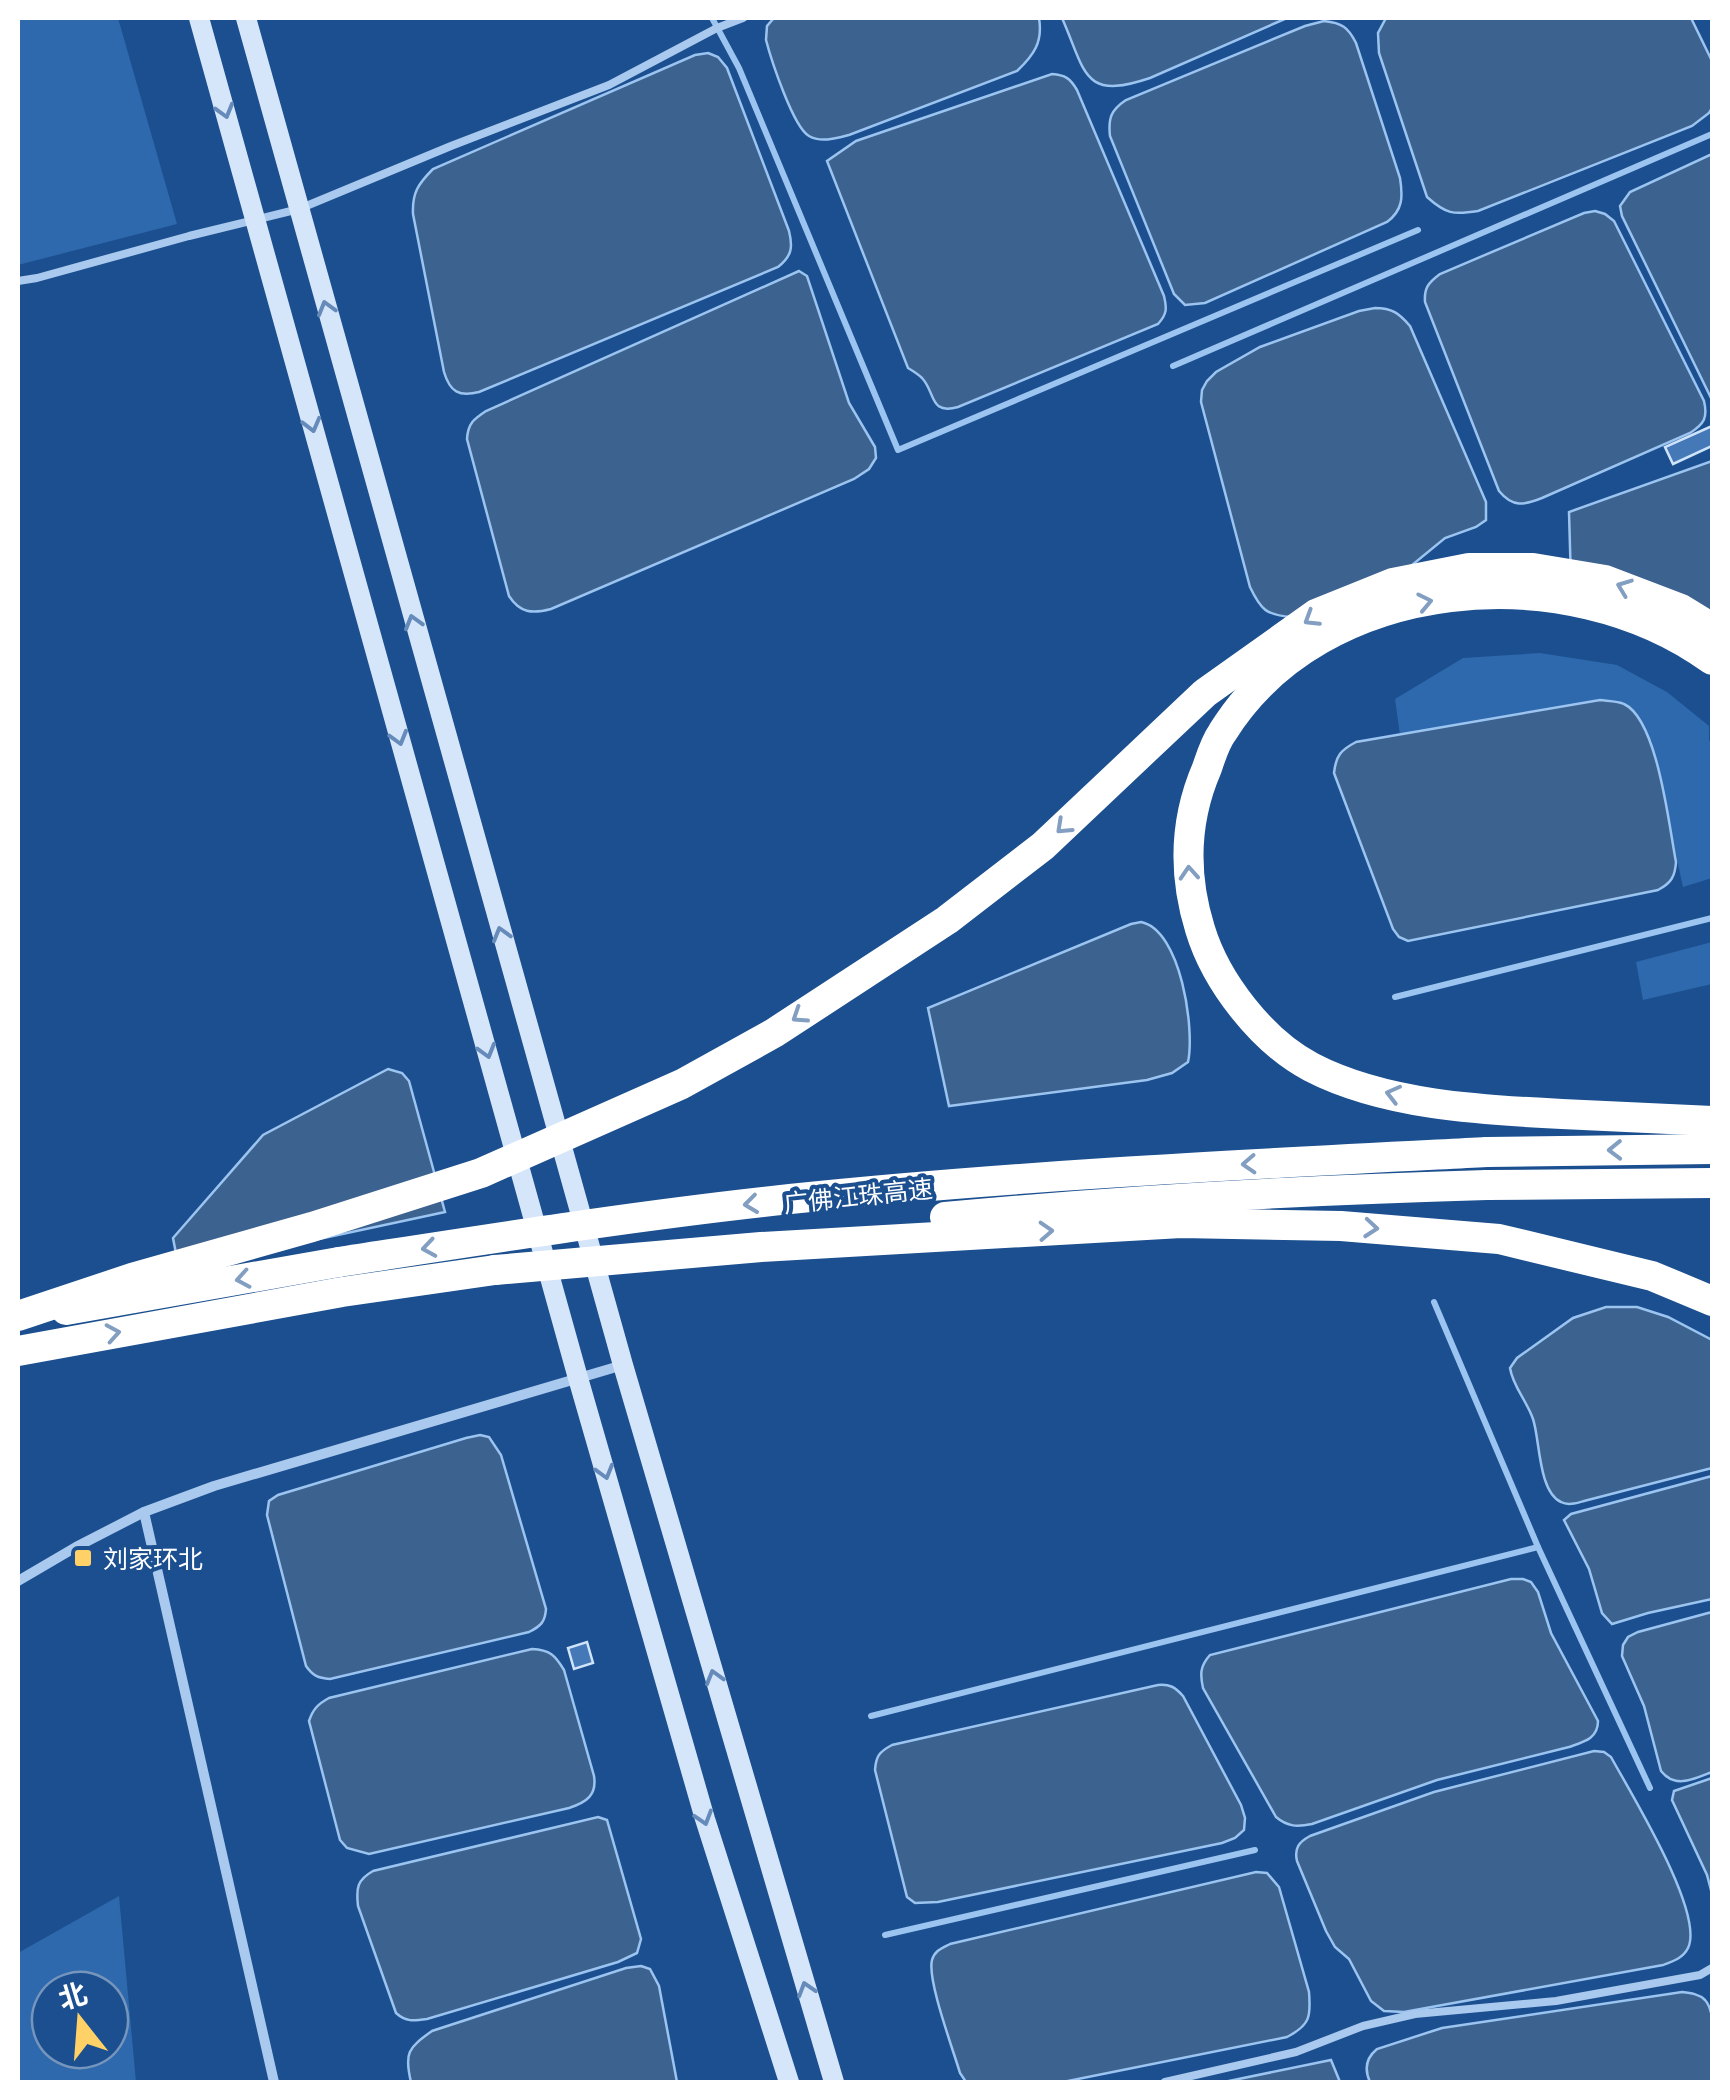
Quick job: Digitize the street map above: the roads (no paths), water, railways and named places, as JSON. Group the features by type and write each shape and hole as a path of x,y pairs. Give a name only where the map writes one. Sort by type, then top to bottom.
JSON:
{"highway":[{"path":"18,1317 132,1278 312,1227 480,1173 682,1084 774,1033 948,920 1043,846 1206,693 1316,614 1393,583 1468,568 1533,568 1605,580 1681,609 1712,628"},
{"path":"1712,660 1628,616 1581,602 1530,594 1479,593 1427,600 1376,614 1328,636 1286,662 1248,696 1220,736 1199,786 1187,841 1191,900 1207,953 1232,994 1266,1034 1310,1066 1360,1086 1428,1103 1489,1110 1712,1121"},
{"name":"广佛江珠高速","path":"18,1317 339,1262 789,1199 1105,1172 1487,1152 1712,1149"},
{"name":"广佛江珠高速","path":"18,1352 342,1292 820,1228 1109,1202 1303,1190 1712,1183"},
{"path":"495,1270 760,1246 1182,1223 1341,1226 1500,1239 1652,1276 1712,1301"}],"main road":[{"path":"199,18 704,1819 789,2082"},
{"path":"246,18 623,1365 834,2082"}],"street":[{"path":"18,1581 144,1512 214,1486 623,1365"},
{"path":"144,1512 274,2082"}],"lane":[{"path":"18,282 299,210 610,85 743,18"},
{"path":"1164,2082 1296,2052 1362,2026 1416,2014 1556,2001 1700,1975 1712,1968"}],"waterway":[{"path":"712,18 739,68 898,450 1418,230"},
{"path":"1173,366 1712,134"},
{"path":"1395,997 1712,918"},
{"path":"1434,1302 1538,1547 1650,1788"},
{"path":"871,1716 1538,1547"},
{"path":"885,1935 1255,1850"}],"place":[{"name":"刘家环北","path":"83,1558"}]}
